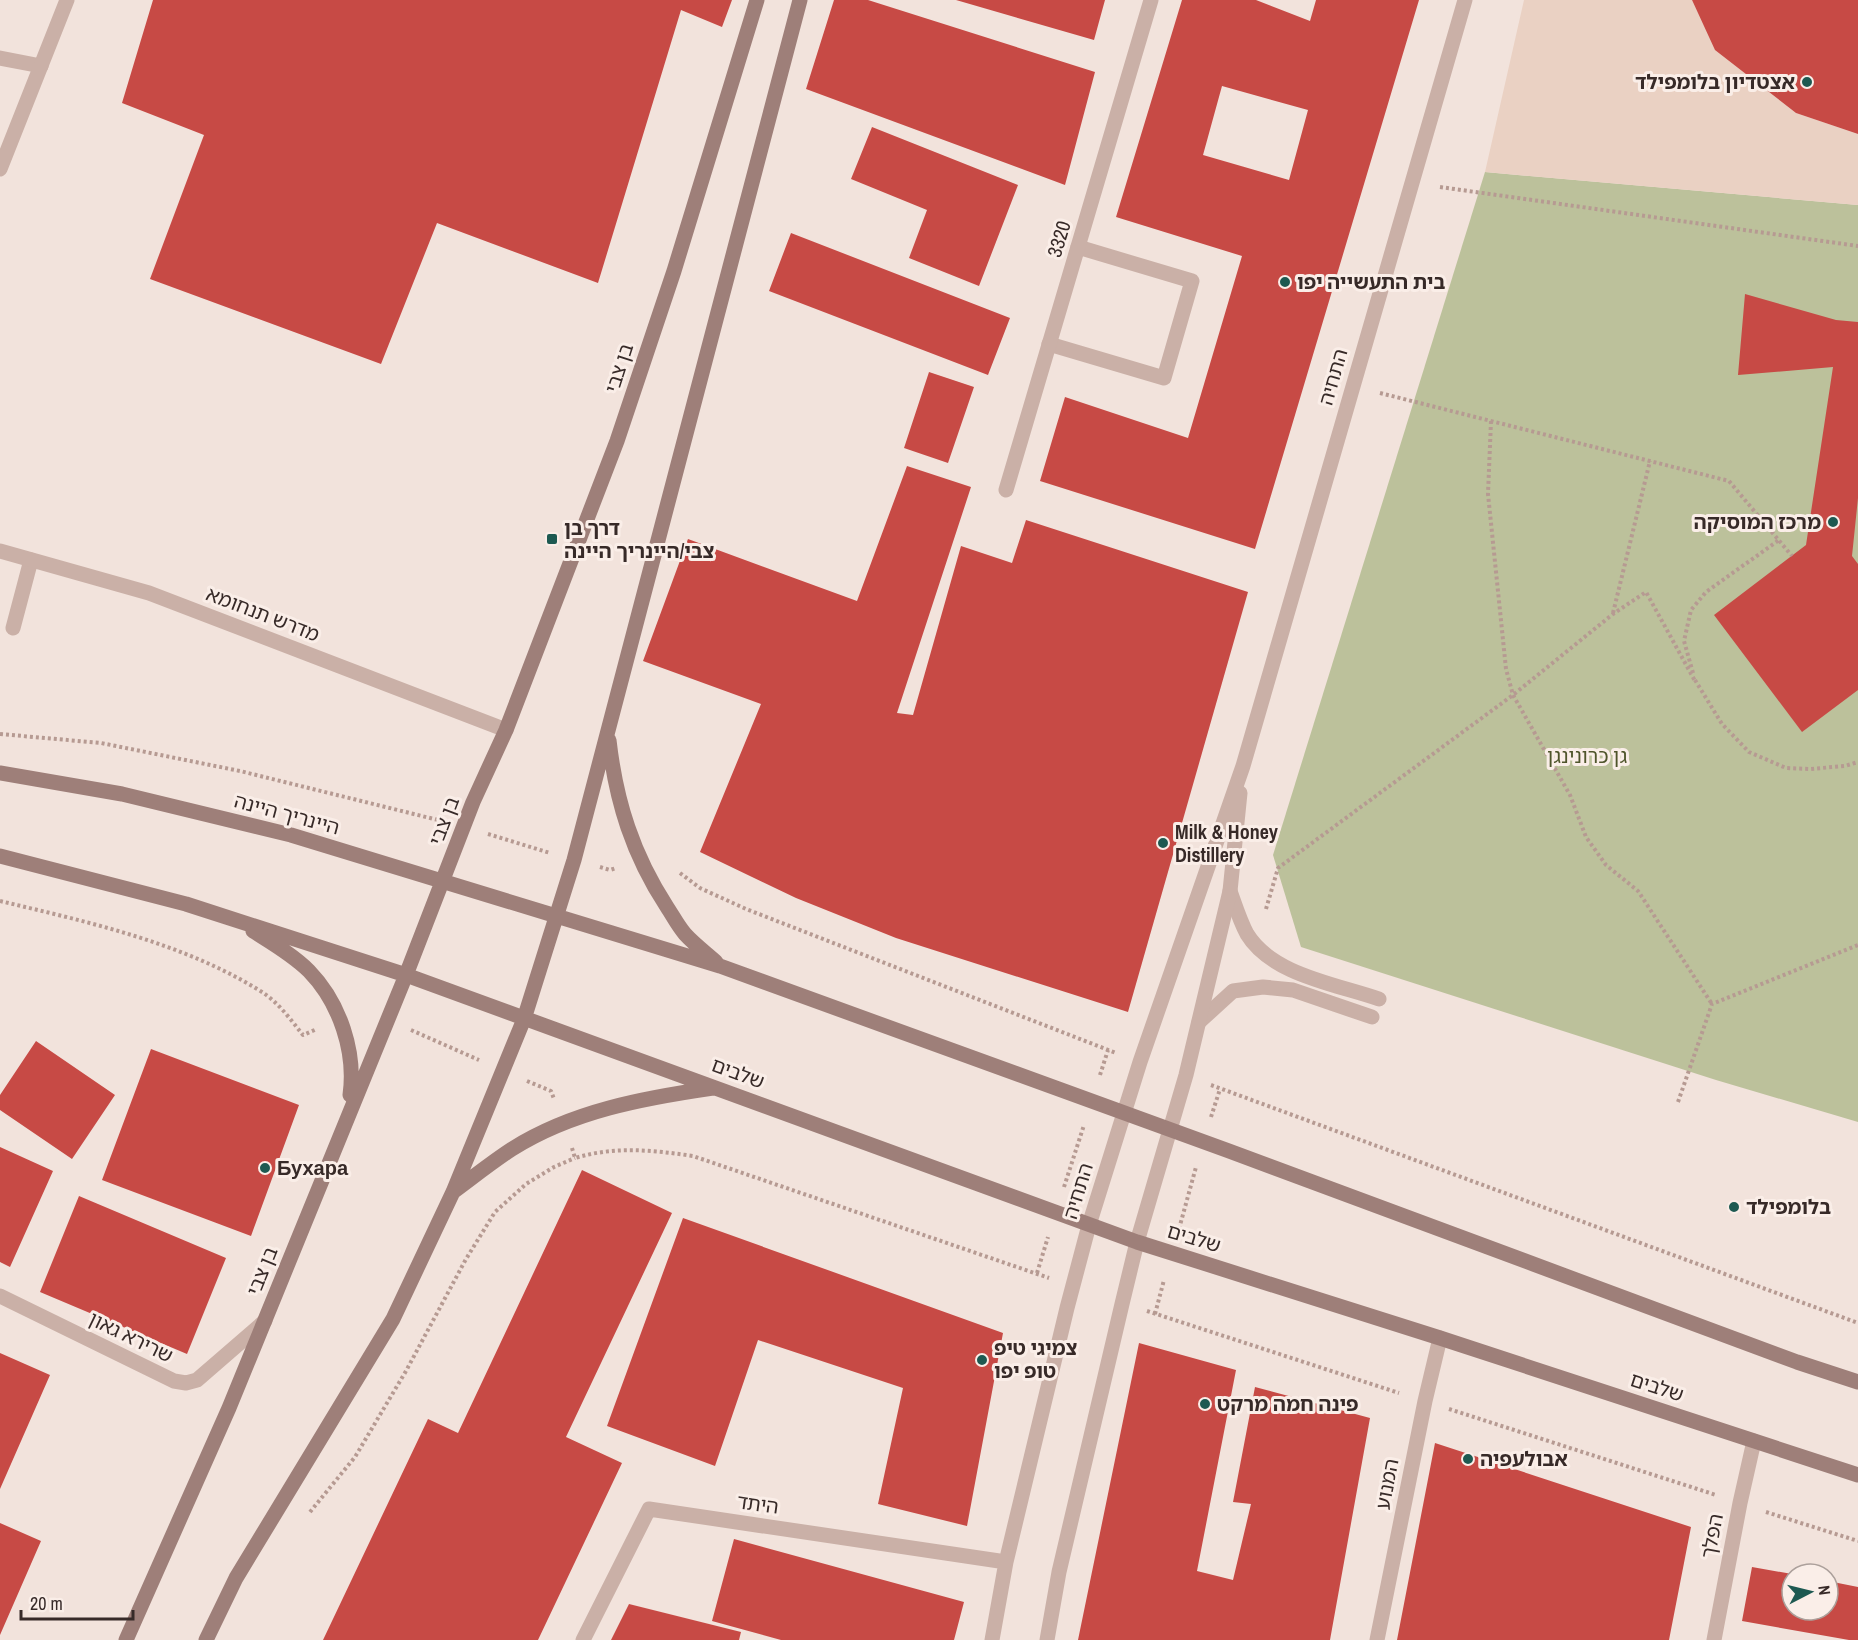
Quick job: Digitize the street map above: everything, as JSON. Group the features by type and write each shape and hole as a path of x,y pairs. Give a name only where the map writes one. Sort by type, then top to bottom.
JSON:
{"main road":[{"name":"בן צבי","path":"126,1640 229,1408 444,882 464,827 506,730 617,441 674,271 757,0"},
{"path":"206,1640 236,1578 393,1319 453,1192 524,1019 558,917 574,860 800,0"},
{"path":"608,730 614,779 625,823 640,858 658,894 685,934 720,966"},
{"name":"היינריך היינה","path":"0,773 145,799 291,836 558,917"},
{"path":"0,856 232,918 406,975 524,1019"},
{"path":"558,917 720,966 1204,1142 1797,1362 1858,1382"},
{"path":"232,918 286,952 309,971 327,995 345,1035 351,1060 352,1078 348,1113"},
{"name":"שלבים","path":"524,1019 1137,1242 1440,1338 1858,1475"},
{"path":"453,1192 512,1149 562,1124 602,1110 654,1097 717,1088"}],"street":[{"path":"0,169 67,0"},
{"name":"3320","path":"1006,490 1151,0"},
{"name":"התחיה","path":"992,1640 1006,1562 1089,1225 1140,1062 1243,766 1465,0"},
{"path":"0,58 41,66"},
{"path":"1049,344 1164,378 1192,281 1078,247"},
{"name":"מדרש תנחומא","path":"0,550 149,593 506,730"},
{"path":"13,628 32,560"},
{"name":"התחיה","path":"1047,1640 1059,1572 1137,1242 1186,1075 1230,891 1243,766"},
{"path":"1230,891 1247,934 1267,957 1299,973 1378,999"},
{"path":"1198,1022 1233,992 1263,987 1293,990 1372,1017"},
{"name":"שרירא גאון","path":"0,1296 174,1382 186,1383 198,1380 265,1321"},
{"name":"המנוע","path":"1377,1640 1425,1401 1440,1338"},
{"name":"הפלך","path":"1714,1640 1754,1441"},
{"name":"היתד","path":"583,1640 649,1509 1006,1562"}],"path":[{"path":"1412,183 1858,246"},
{"path":"1353,386 1729,481 1792,556"},
{"path":"1491,421 1488,494 1494,534 1506,669 1513,694 1570,795 1586,837 1606,865 1638,891 1712,1004"},
{"path":"1612,614 1650,461"},
{"path":"1695,681 1684,641 1691,610 1706,592 1779,540"},
{"path":"1256,944 1278,868 1513,694 1612,614 1646,591 1695,681 1722,724 1749,752 1786,768 1834,767 1858,762"},
{"path":"0,734 101,743 240,771 464,827 610,870 640,858"},
{"path":"674,869 700,888 746,909 1140,1062"},
{"path":"0,901 87,921 198,958 264,993 303,1035 338,1018"},
{"path":"1678,1102 1712,1004 1858,945"},
{"path":"388,1020 551,1091 575,1158"},
{"path":"1037,1273 1108,1050"},
{"path":"1186,1075 1858,1323"},
{"path":"1155,1314 1220,1089"},
{"path":"304,1520 355,1457 495,1212 526,1184 554,1167 575,1158 595,1152 648,1149 693,1156 1073,1286"},
{"path":"1122,1304 1858,1542"}],"green space":[{"name":"גן כרונינגן","path":"1485,172 1858,205 1858,1122 1716,1080 1301,947 1273,855"}],"shaded area":[{"path":"1524,0 1692,0 1716,50 1796,113 1858,134 1858,205 1485,172"}],"building":[{"path":"153,0 732,0 722,27 681,10 598,283 437,223 381,364 150,279 204,135 122,103"},
{"path":"834,0 868,0 1095,72 1065,185 806,89"},
{"path":"956,0 1105,0 1094,40"},
{"name":"בית התעשייה יפו","path":"1182,0 1256,0 1310,21 1316,0 1419,0 1255,549 1040,481 1065,397 1188,438 1242,256 1116,217","holes":["1222,86 1308,110 1289,180 1203,155"]},
{"name":"אצטדיון בלומפילד","path":"1692,0 1858,0 1858,134 1796,113 1715,50"},
{"path":"872,127 1018,185 979,286 909,258 927,210 851,179"},
{"path":"791,233 1010,318 988,375 769,291"},
{"name":"מרכז המוסיקה","path":"1745,294 1836,320 1858,322 1858,498 1852,556 1858,564 1858,690 1802,732 1714,615 1806,545 1833,367 1738,375"},
{"path":"929,372 974,387 948,463 904,448"},
{"path":"907,466 971,487 897,713 913,715 961,546 1012,563 1026,520 1248,592 1128,1012 896,938 796,898 700,852 761,704 643,661 688,539 857,601"},
{"path":"36,1041 115,1095 72,1159 0,1110 0,1095"},
{"path":"151,1049 299,1105 251,1236 102,1180"},
{"path":"0,1147 53,1171 10,1267 0,1262"},
{"path":"582,1170 672,1213 566,1437 622,1463 538,1640 323,1640 428,1419 458,1433"},
{"path":"79,1196 226,1258 187,1354 40,1292"},
{"path":"683,1218 1003,1333 967,1526 878,1504 903,1388 758,1340 715,1466 607,1426"},
{"path":"1139,1343 1236,1370 1197,1571 1233,1580 1251,1504 1233,1502 1255,1387 1370,1418 1330,1640 1078,1640"},
{"path":"0,1353 50,1375 0,1489"},
{"path":"1435,1443 1691,1527 1669,1640 1397,1640"},
{"path":"0,1523 41,1541 0,1635"},
{"path":"734,1539 964,1602 954,1640 781,1640 712,1621"},
{"path":"1752,1567 1780,1572 1780,1622 1840,1622 1840,1583 1858,1587 1858,1640 1742,1621"},
{"path":"629,1604 741,1632 739,1640 611,1640"}],"place":[{"name":"אצטדיון בלומפילד","path":"1807,82"},
{"name":"בית התעשייה יפו","path":"1285,282"},
{"name":"מרכז המוסיקה","path":"1833,522"},
{"name":"דרך בן צבי/היינריך היינה","path":"552,539"},
{"name":"Milk & Honey Distillery","path":"1163,843"},
{"name":"Бухара","path":"265,1168"},
{"name":"בלומפילד","path":"1734,1207"},
{"name":"צמיגי טיפ טופ יפו","path":"982,1360"},
{"name":"פינה חמה מרקט","path":"1205,1404"},
{"name":"אבולעפיה","path":"1468,1459"}]}
